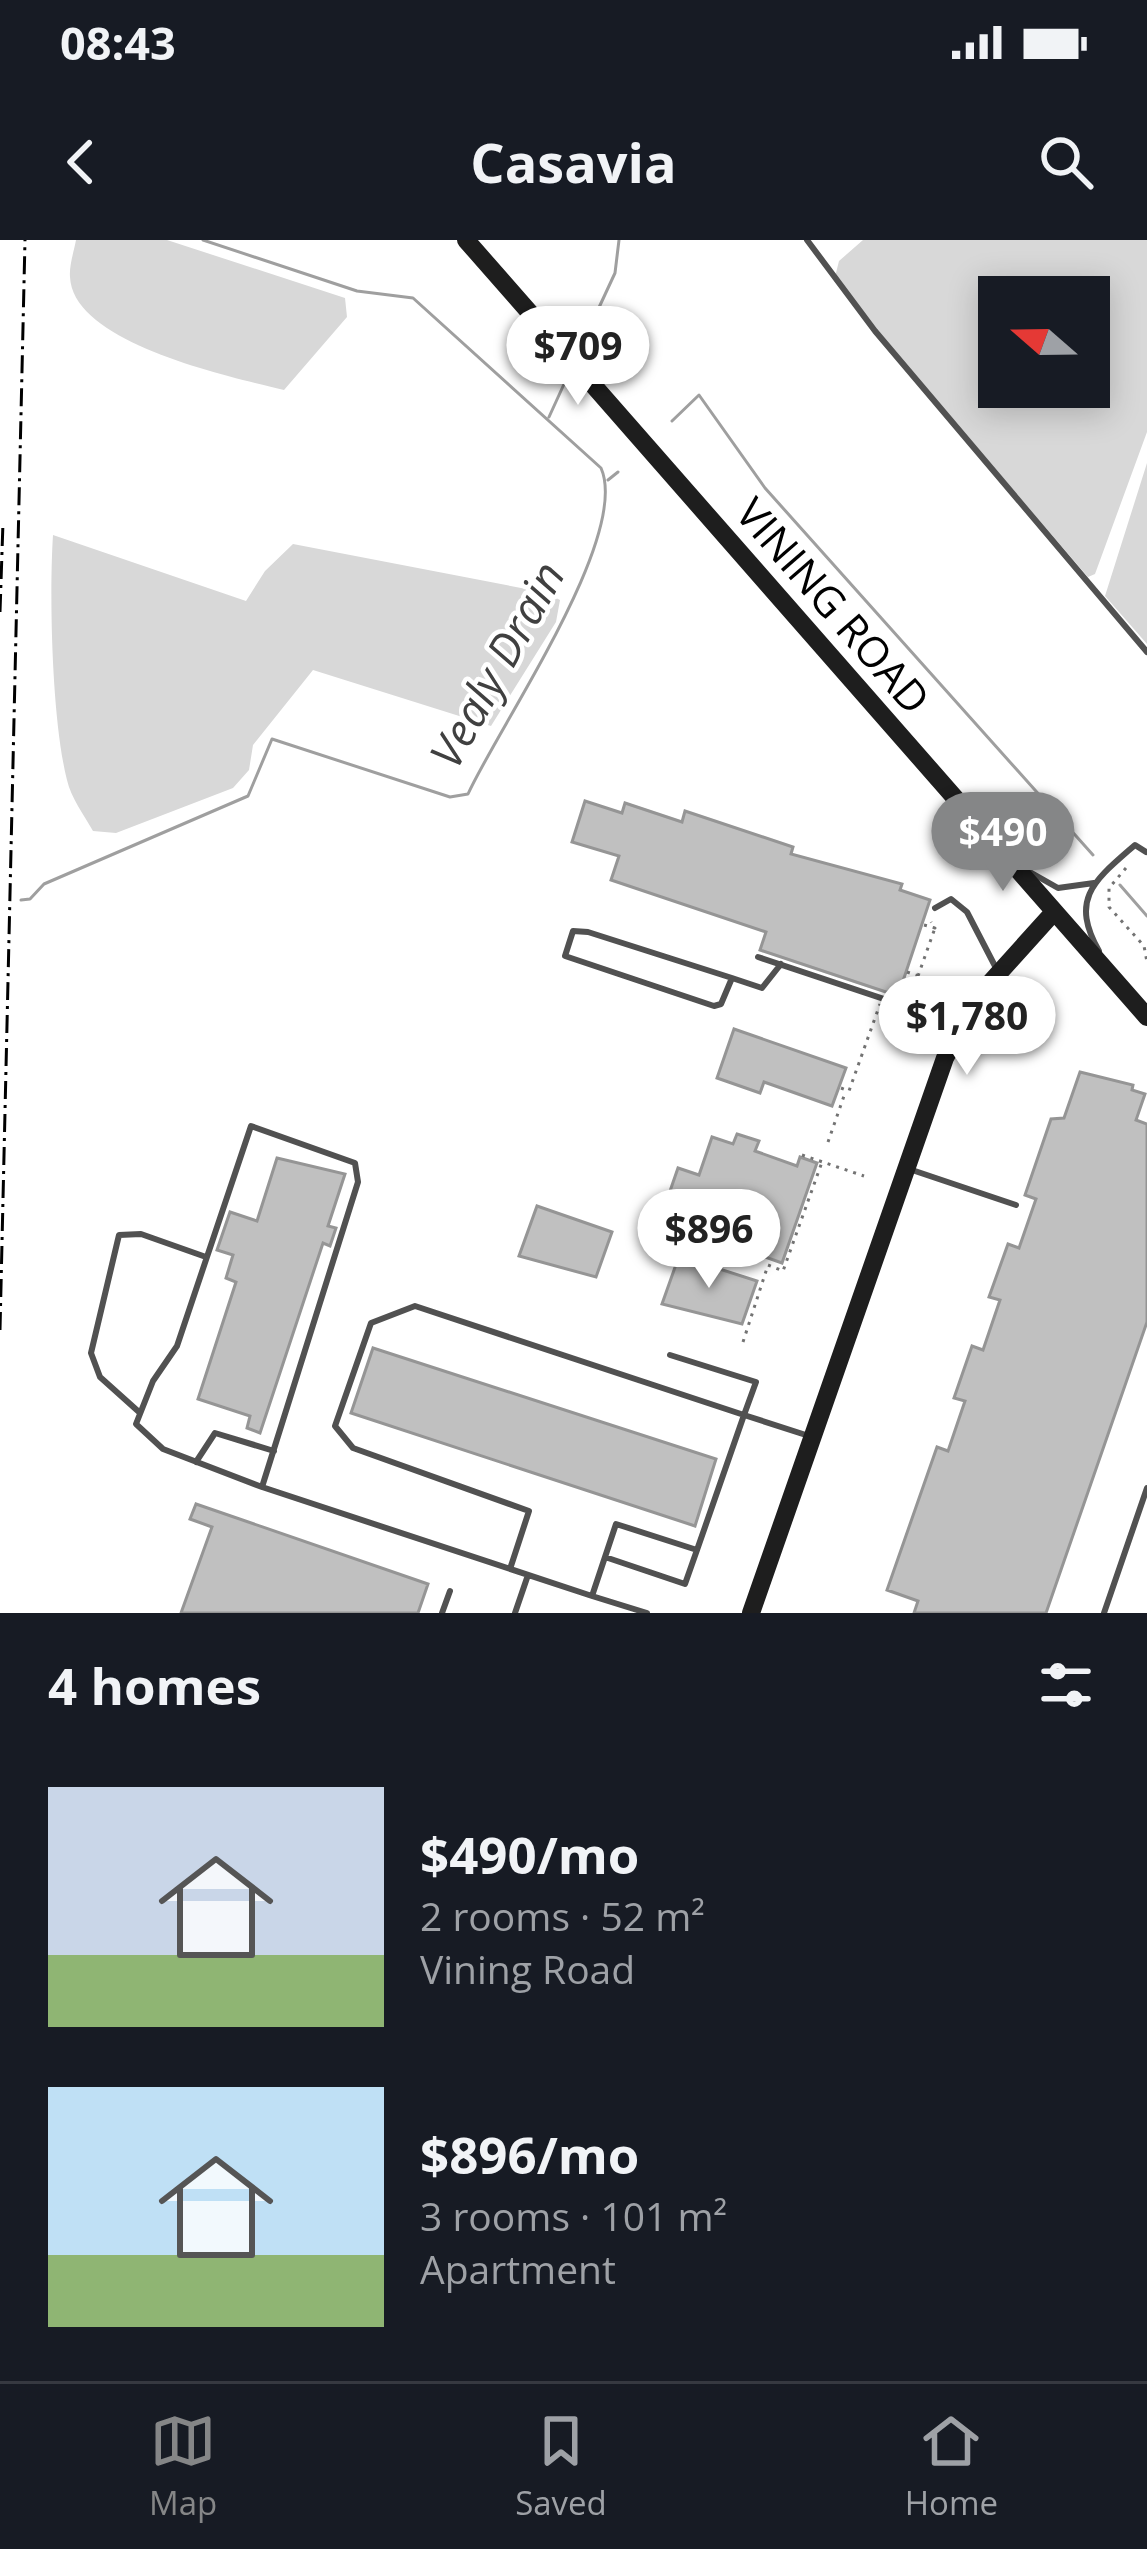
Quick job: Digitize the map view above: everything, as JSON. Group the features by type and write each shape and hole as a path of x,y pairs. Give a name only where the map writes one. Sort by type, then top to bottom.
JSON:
{"main road":[{"name":"VINING ROAD","path":"466,240 1147,1017"},
{"path":"757,1607 905,1168 962,1025 998,971 1053,913"}],"lane":[{"path":"807,240 875,331 1147,652"},
{"path":"1119,985 1084,921 1087,896 1135,845 1146,852"},
{"path":"1005,855 1054,887 1097,881"},
{"path":"935,908 951,899 968,912 998,971"},
{"path":"732,978 714,1006 565,956 573,931 588,932 732,978 761,988 781,964"},
{"path":"758,956 962,1025"},
{"path":"262,1487 358,1182 356,1163 250,1126 177,1346 153,1381 136,1424 163,1450 262,1487 646,1613"},
{"path":"905,1168 1016,1205"},
{"path":"140,1413 100,1377 91,1353 118,1235 141,1234 206,1257"},
{"path":"510,1569 529,1511 353,1448 335,1426 371,1323 415,1306 811,1436"},
{"path":"605,1557 685,1584 756,1382 670,1355"},
{"path":"196,1462 215,1433 274,1451"},
{"path":"1104,1613 1147,1488"},
{"path":"592,1596 616,1524 697,1550"},
{"path":"515,1613 528,1575"},
{"path":"442,1613 450,1591"}],"path":[{"path":"1126,868 1109,888 1108,907 1144,946 1147,962"},
{"path":"918,976 933,925 924,925"},
{"path":"907,972 927,979"},
{"path":"828,1142 844,1089 882,1000"},
{"path":"802,1156 864,1176"},
{"path":"743,1342 768,1265 783,1271 822,1162"}],"shaded area":[{"path":"76,240 167,240 345,298 347,317 284,390 229,376 159,354 97,321 78,301 70,277"},
{"path":"863,240 1147,240 1147,432 1095,574 1088,577 834,281 839,261"},
{"path":"1147,463 1147,644 1105,596"},
{"path":"53,535 246,601 265,571 293,544 547,593 560,600 556,622 491,726 313,670 253,745 249,770 233,788 116,833 93,831 69,787 58,726"}],"building":[{"path":"585,801 622,813 625,803 682,822 685,811 793,847 791,854 902,884 900,890 930,900 898,996 760,950 766,932 611,880 619,856 572,842"},
{"path":"734,1029 846,1068 832,1106 764,1082 760,1093 717,1078"},
{"path":"1080,1072 1133,1085 1132,1090 1145,1094 1136,1120 1147,1124 1147,1322 1046,1613 914,1613 918,1601 887,1590 937,1447 948,1451 965,1401 954,1398 972,1346 983,1350 1000,1300 989,1297 1008,1244 1019,1248 1036,1199 1025,1195 1051,1119 1064,1118"},
{"path":"737,1134 759,1141 755,1151 797,1166 800,1157 817,1163 782,1263 660,1220 678,1168 699,1175 712,1137 733,1144"},
{"path":"277,1158 345,1174 328,1226 336,1228 330,1246 323,1243 260,1433 247,1428 250,1416 198,1399 236,1282 226,1278 233,1255 217,1250 230,1212 257,1221"},
{"path":"537,1206 612,1232 596,1277 519,1256"},
{"path":"679,1256 757,1281 742,1324 662,1304"},
{"path":"373,1348 716,1459 695,1526 351,1413"},
{"path":"196,1504 428,1584 418,1613 181,1613 212,1527 190,1519"}],"waterway":[{"name":"Vealy Drain","path":"21,900 30,899 44,884 248,796 272,739 450,797 468,794 557,631 597,538 605,499 601,468 413,298 357,291 203,240"},
{"name":"Vealy Drain","path":"576,357 615,273 619,240"},
{"name":"Vealy Drain","path":"549,417 570,371"},
{"path":"672,421 699,395 765,488 1093,855"},
{"path":"608,480 618,472"},
{"path":"1120,885 1147,916"}],"railway":[{"path":"0,1330 25,240"},
{"path":"0,612 3,522"}]}
